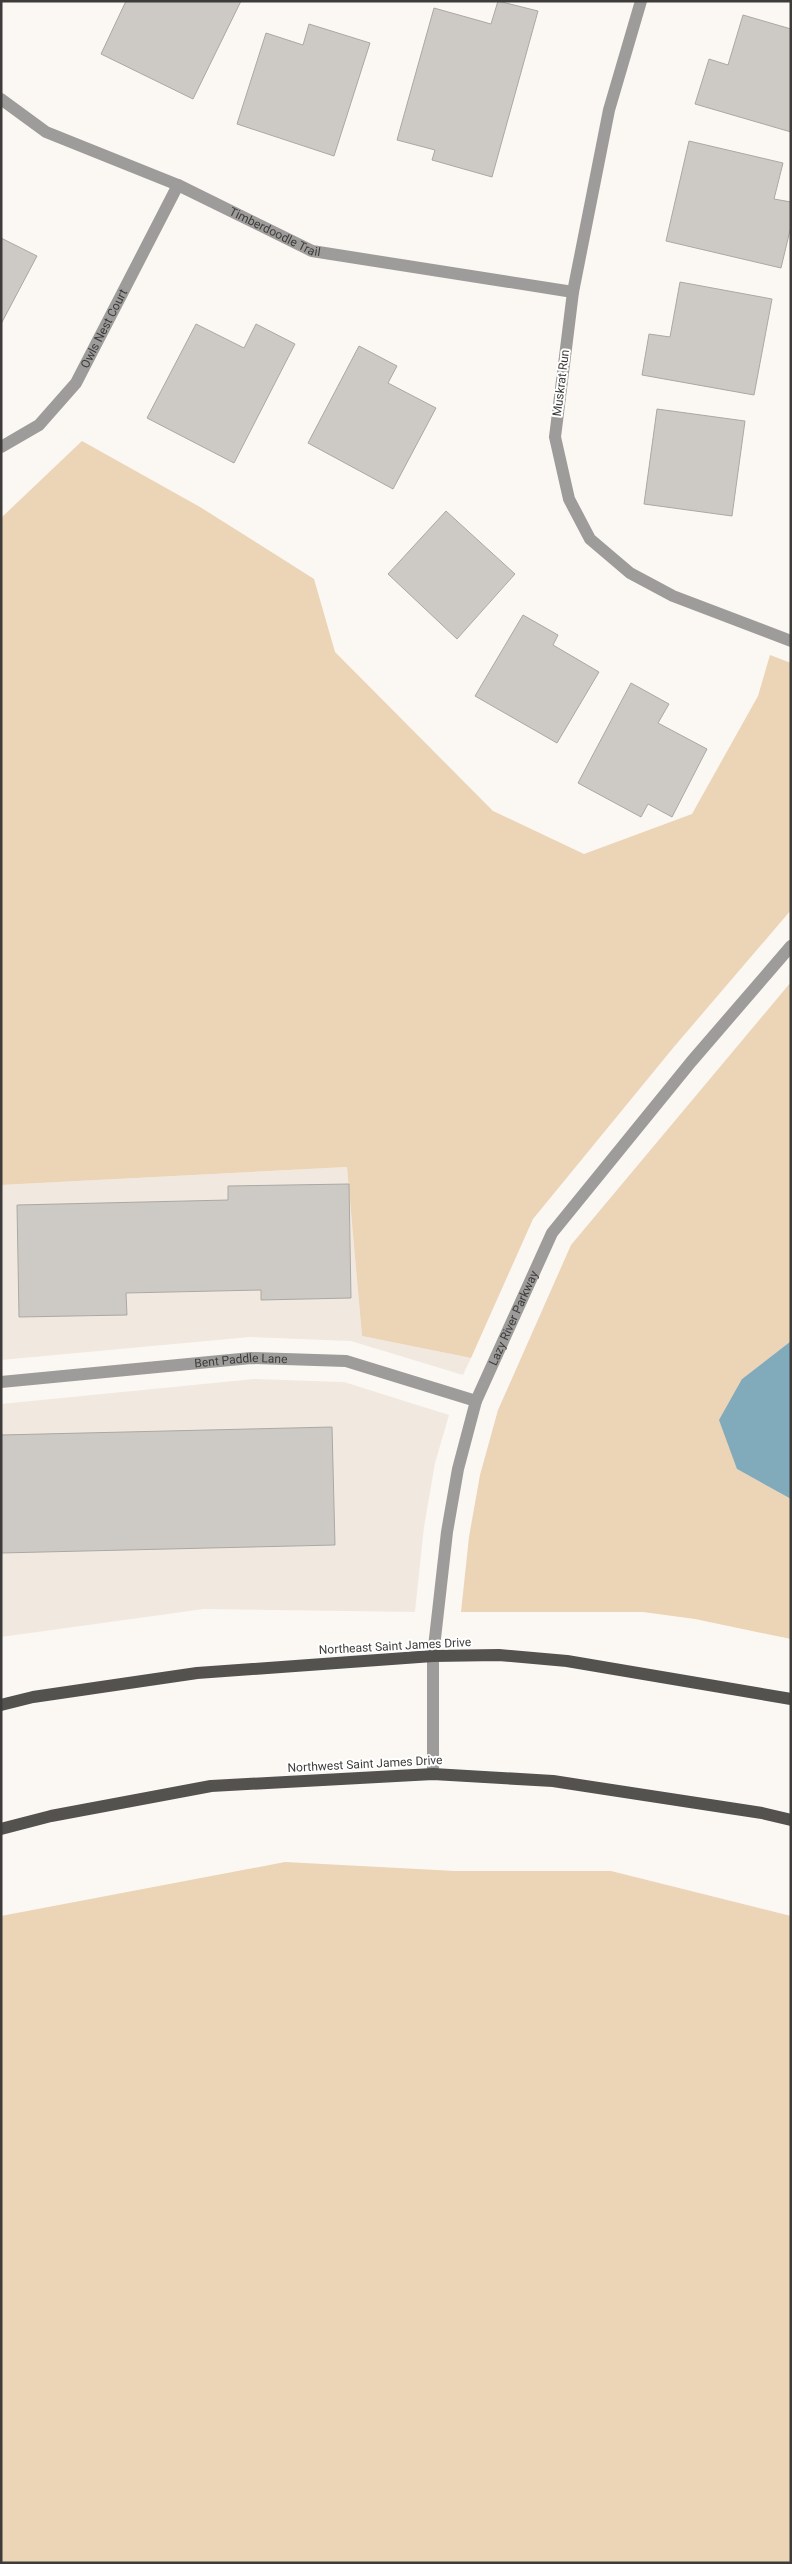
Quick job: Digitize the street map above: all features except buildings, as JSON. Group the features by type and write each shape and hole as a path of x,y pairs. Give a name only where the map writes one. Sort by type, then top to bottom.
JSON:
{"main road":[{"name":"Northeast Saint James Drive","path":"1,1705 33,1697 197,1673 433,1656 499,1655 566,1661 791,1699"},
{"name":"Northwest Saint James Drive","path":"1,1829 51,1816 212,1786 433,1774 553,1781 762,1813 791,1820"}],"street":[{"name":"Muskrat Run","path":"641,1 609,110 573,292 555,438 569,499 590,539 630,573 673,596 791,641"},
{"name":"Timberdoodle Trail","path":"1,99 46,132 178,185 312,250 573,292"},
{"name":"Owls Nest Court","path":"1,447 39,425 76,383 178,185"},
{"name":"Lazy River Parkway","path":"433,1774 433,1656 447,1532 458,1469 476,1401 552,1233 691,1062 791,946"},
{"name":"Bent Paddle Lane","path":"1,1382 251,1358 346,1361 476,1401"}],"shaded area":[{"path":"82,441 200,507 314,579 335,652 493,811 584,854 692,814 758,696 770,655 791,663 791,910 673,1048 533,1219 471,1358 362,1336 347,1167 1,1185 1,518"},
{"path":"791,982 791,1341 742,1379 737,1469 791,1499 791,1639 695,1619 643,1612 461,1612 469,1537 480,1475 498,1410 571,1245"},
{"path":"347,1167 362,1336 471,1358 463,1375 351,1341 250,1337 1,1360 1,1185"},
{"path":"254,1379 344,1382 449,1415 435,1463 424,1527 415,1612 204,1609 1,1637 1,1404"},
{"path":"285,1862 455,1871 611,1871 791,1916 791,2563 1,2563 1,1916"}],"water":[{"path":"791,1341 791,1499 737,1469 719,1420 742,1379"}]}
